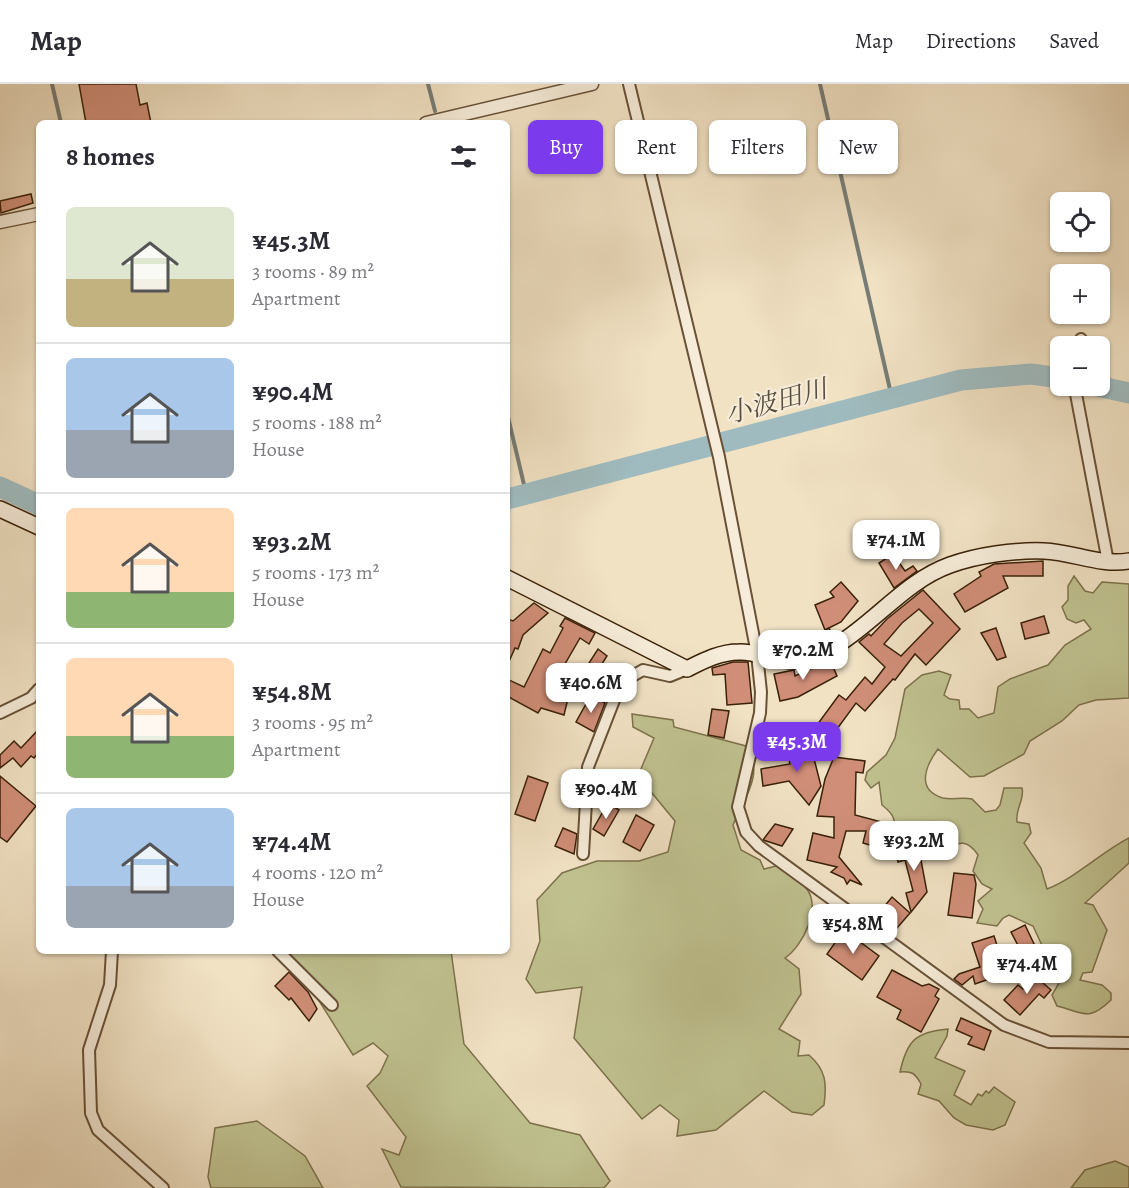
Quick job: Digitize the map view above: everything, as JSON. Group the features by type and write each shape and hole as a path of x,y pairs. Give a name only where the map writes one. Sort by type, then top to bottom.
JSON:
{"main road":[{"path":"0,509 36,526"},
{"path":"510,580 687,669 723,654 739,652 801,660 832,648 920,581 954,564 1008,553 1045,551 1108,562 1129,561"}],"street":[{"path":"439,120 592,84"},
{"path":"629,84 719,457 757,654 761,692 760,713 738,807 746,832 759,846 1004,1026 1049,1042 1129,1043"},
{"path":"0,222 36,215"},
{"path":"1078,396 1108,562"},
{"path":"583,854 586,778 599,734 618,690 636,673 643,670 670,676 687,669"},
{"path":"0,713 31,698 36,692"},
{"path":"112,954 110,985 89,1050 91,1113 98,1130 163,1188"},
{"path":"281,954 332,1005"}],"green space":[{"path":"1074,576 1085,591 1093,593 1102,582 1129,584 1129,698 1096,700 1079,705 1062,721 1030,741 1024,754 984,776 970,777 938,749 927,769 926,783 934,794 946,799 972,799 985,812 996,810 1000,805 1004,788 1022,788 1017,822 1029,824 1031,833 1024,843 1041,868 1047,889 1129,838 1129,863 1085,903 1093,905 1107,930 1092,972 1083,973 1080,980 1102,985 1111,993 1111,1000 1103,1007 1086,1014 1057,1006 1052,995 1063,976 1052,967 1033,926 1009,915 1003,918 997,926 977,923 983,909 978,901 992,889 982,884 973,871 978,855 971,846 959,843 946,851 934,847 928,834 899,835 893,831 893,816 882,805 879,782 871,788 865,780 867,772 886,755 895,738 905,689 922,675 939,671 951,675 944,695 950,699 959,700 960,709 969,709 978,718 994,713 998,687 1010,679 1048,665 1065,645 1091,629 1084,620 1076,623 1067,619 1062,607 1068,600 1068,586"},
{"path":"632,714 673,720 674,727 746,746 751,756 754,766 751,785 733,825 741,850 760,860 764,869 776,866 800,882 806,888 812,905 804,936 785,958 799,969 801,994 779,1029 800,1041 798,1056 809,1055 819,1066 824,1077 824,1105 812,1115 792,1112 764,1091 716,1130 677,1136 679,1120 660,1105 642,1119 574,1038 582,987 536,993 526,979 540,941 537,900 562,873 597,861 639,861 668,852 675,821 638,776 654,738 633,727"},
{"path":"290,954 451,954 464,1044 530,1123 580,1135 610,1181 604,1188 401,1187 382,1149 399,1155 406,1137 367,1086 380,1073 388,1056 373,1043 353,1055"},
{"path":"948,1029 947,1036 935,1058 965,1071 954,1095 971,1105 978,1094 982,1096 986,1091 989,1093 994,1087 1015,1102 1005,1125 993,1130 966,1125 954,1118 939,1101 918,1094 921,1084 915,1075 910,1072 900,1072 906,1052 915,1040 928,1032"},
{"path":"257,1121 305,1156 323,1188 211,1188 208,1177 215,1128"},
{"path":"1115,1161 1129,1167 1129,1188 1071,1188 1085,1170"}],"building":[{"path":"79,84 136,84 140,105 147,103 150,120 85,120"},
{"path":"31,194 33,203 1,213 0,201"},
{"path":"893,554 905,571 913,566 917,571 894,588 879,563"},
{"path":"1043,561 1043,576 1003,576 1008,588 965,612 954,594 981,576 979,572 994,564"},
{"path":"841,582 858,601 841,622 825,630 815,605 834,597 830,592"},
{"path":"923,590 960,629 926,665 915,654 895,680 893,679 865,711 856,703 829,740 814,729 839,695 846,700 865,677 872,684 885,667 859,642 869,634 871,636 887,619","holes":["919,609 933,623 901,656 884,644 902,623"]},
{"path":"534,603 548,613 523,635 518,649 515,648 510,659 510,620 513,621"},
{"path":"1044,616 1049,633 1025,639 1021,623"},
{"path":"565,618 595,633 589,644 580,638 565,664 572,668 557,691 569,694 564,715 541,708 538,713 510,698 510,680 524,687 543,649 550,653 563,628 560,626"},
{"path":"829,628 833,636 818,644 814,637"},
{"path":"996,628 1006,657 997,660 981,633"},
{"path":"598,649 607,656 590,683 580,677"},
{"path":"830,660 837,676 798,697 780,701 774,674 794,670 795,676"},
{"path":"733,662 748,662 752,703 727,705 725,674 713,675 712,668"},
{"path":"591,695 605,703 594,732 576,722"},
{"path":"712,709 729,711 724,738 708,735"},
{"path":"36,732 36,756 34,758 31,756 21,767 13,758 0,768 0,755 14,741 21,748"},
{"path":"810,743 821,786 809,805 789,781 763,786 761,769 790,764 787,749"},
{"path":"834,757 865,761 863,773 856,772 855,815 889,824 883,849 863,843 866,831 846,831 839,857 862,885 850,880 847,884 844,878 831,872 837,867 807,860 813,833 834,838 834,817 817,816 825,779"},
{"path":"0,776 36,806 7,842 0,837"},
{"path":"528,776 548,783 535,821 515,814"},
{"path":"608,803 619,810 604,836 593,829"},
{"path":"636,815 654,825 640,851 623,842"},
{"path":"775,824 793,829 782,846 763,840"},
{"path":"563,828 577,834 574,854 555,846"},
{"path":"922,842 925,854 920,855 927,892 911,912 906,893 913,891 905,860 898,862 895,849"},
{"path":"954,873 974,875 976,884 972,918 948,915"},
{"path":"892,897 910,913 897,928 879,913"},
{"path":"1025,925 1035,946 1022,953 1011,932"},
{"path":"844,930 879,956 862,980 827,954"},
{"path":"994,936 1006,973 975,984 973,976 962,985 954,979 959,974 980,967 972,943"},
{"path":"892,970 922,986 929,984 939,989 935,996 939,999 921,1032 897,1019 901,1010 877,997"},
{"path":"289,972 308,992 317,1009 309,1021 291,998 289,1000 275,986"},
{"path":"1035,976 1051,990 1044,998 1039,994 1020,1015 1004,1000 1018,985 1023,989"},
{"path":"961,1018 991,1031 984,1050 968,1044 972,1037 956,1030"}],"waterway":[{"path":"52,84 60,120"},
{"path":"428,84 435,111"},
{"path":"820,84 892,398"},
{"name":"小波田川","path":"510,498 961,380 1031,374 1050,377"},
{"name":"小波田川","path":"1110,389 1129,393"},
{"path":"510,426 526,493"},
{"name":"小波田川","path":"0,487 36,504"}]}
